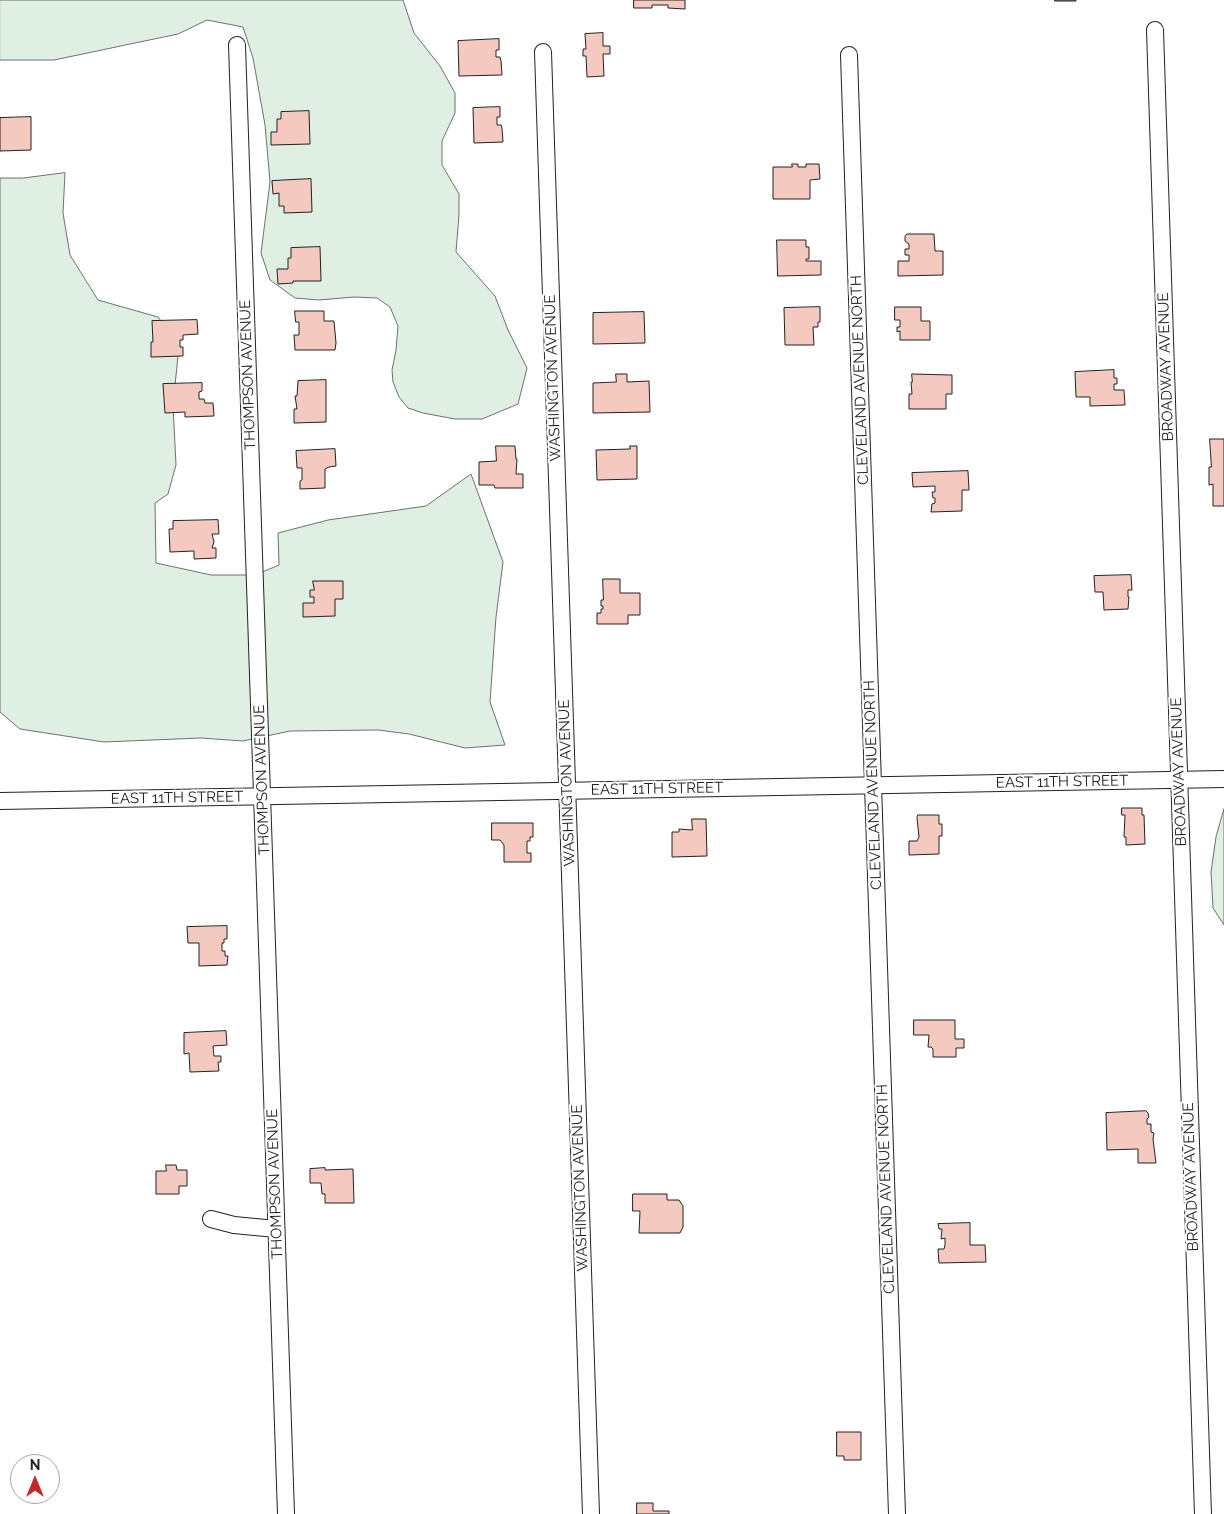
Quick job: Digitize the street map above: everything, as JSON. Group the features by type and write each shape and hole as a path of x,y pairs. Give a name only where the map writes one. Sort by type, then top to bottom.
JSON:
{"street":[{"name":"BROADWAY AVENUE","path":"1155,30 1203,1514"},
{"name":"THOMPSON AVENUE","path":"237,46 286,1514"},
{"name":"WASHINGTON AVENUE","path":"543,52 591,1514"},
{"name":"CLEVELAND AVENUE NORTH","path":"849,55 897,1514"},
{"name":"EAST 11TH STREET","path":"0,801 1224,779"},
{"path":"211,1219 234,1225 276,1229"}],"green space":[{"path":"0,0 403,0 414,33 440,66 455,93 455,113 442,141 442,165 459,194 456,252 495,296 508,330 527,368 518,404 482,419 455,419 408,408 399,397 393,382 392,370 398,326 390,307 377,298 354,297 319,300 295,298 270,280 261,253 270,182 265,125 253,58 243,27 207,20 178,34 54,60 0,60"},
{"path":"65,173 63,213 70,255 98,300 158,317 179,346 173,405 176,465 168,494 155,503 156,563 211,575 255,575 279,565 278,533 328,520 426,506 471,474 503,562 496,617 490,702 505,745 465,748 409,734 378,730 290,731 243,741 201,738 104,742 20,729 0,712 0,178 23,178"},
{"path":"1224,809 1224,925 1213,908 1211,872 1216,837"}],"building":[{"path":"634,0 685,0 685,9 668,8 668,5 652,5 652,8 634,8"},
{"path":"1076,0 1076,1 1055,1"},
{"path":"603,33 603,46 610,46 610,54 603,54 604,76 587,77 586,56 583,56 583,49 586,49 585,34"},
{"path":"499,39 499,50 496,50 496,57 500,57 502,75 459,76 458,41"},
{"path":"500,107 500,117 497,117 497,125 501,125 503,142 474,143 473,108"},
{"path":"309,111 310,144 271,145 271,132 277,132 277,119 281,119 281,112"},
{"path":"31,117 31,150 0,151 0,118"},
{"path":"792,164 798,164 798,167 806,167 806,164 819,164 820,179 810,180 810,199 773,199 773,167 792,167"},
{"path":"311,179 312,212 284,213 284,206 279,206 279,193 273,194 272,181"},
{"path":"907,234 934,234 935,251 943,251 943,275 898,276 898,261 909,261 909,255 905,255 905,249 909,249 909,244 905,241"},
{"path":"777,240 806,240 806,247 809,247 809,259 806,259 806,261 821,261 821,275 778,276"},
{"path":"320,247 321,281 293,281 293,283 278,284 277,269 288,269 288,258 291,258 291,248"},
{"path":"820,307 820,322 818,322 818,327 813,327 814,345 785,345 784,308"},
{"path":"895,307 921,307 921,321 930,321 930,340 900,340 900,331 897,332 897,327 900,327 900,320 895,320"},
{"path":"295,311 324,311 324,321 334,321 335,350 295,350 294,335 299,335 299,322 296,322"},
{"path":"644,312 645,343 593,344 593,313"},
{"path":"197,320 198,334 183,335 183,340 180,340 180,347 183,347 183,356 151,357 151,342 153,342 152,321"},
{"path":"1114,370 1114,378 1117,378 1117,384 1114,384 1114,390 1124,390 1125,405 1090,406 1090,397 1076,397 1075,372"},
{"path":"616,374 627,374 627,382 649,381 650,412 593,413 593,383 616,382"},
{"path":"912,374 952,375 952,394 946,394 946,409 909,409 909,394 912,394"},
{"path":"326,380 326,422 294,423 294,409 297,409 295,396 297,396 298,381"},
{"path":"202,383 199,399 204,399 205,403 213,403 214,416 185,417 185,412 165,413 163,384"},
{"path":"1210,439 1224,439 1224,506 1213,506 1213,484 1209,485 1209,467 1211,467"},
{"path":"496,446 515,446 517,459 516,474 523,474 523,488 495,488 494,485 479,485 479,462 496,461"},
{"path":"630,446 637,446 637,479 597,480 596,450 630,449"},
{"path":"335,449 336,466 325,469 325,488 300,489 302,468 297,468 296,451"},
{"path":"968,471 969,490 962,490 962,511 931,512 932,504 935,503 932,492 935,492 935,486 913,487 912,473"},
{"path":"218,520 219,534 212,534 214,542 212,548 216,548 216,558 194,559 194,551 170,552 169,529 173,529 173,521"},
{"path":"1131,575 1132,590 1128,590 1128,609 1104,610 1103,592 1095,592 1094,576"},
{"path":"603,579 620,579 620,593 640,593 640,615 628,615 628,624 597,624 597,613 601,613 601,609 603,609 601,600 603,600"},
{"path":"313,581 343,581 343,599 335,599 335,616 303,617 303,603 314,603 314,597 310,597 310,590 314,590"},
{"path":"1122,808 1142,808 1145,844 1126,845 1126,837 1124,837 1125,815 1122,815"},
{"path":"918,815 939,815 939,824 942,824 942,836 939,836 939,854 909,855 909,841 917,841 919,837"},
{"path":"692,819 706,819 707,856 672,857 672,832 679,832 679,829 692,830"},
{"path":"492,823 533,823 533,837 530,837 530,841 527,841 527,853 531,853 531,862 504,862 504,845 500,840 492,840"},
{"path":"227,926 227,939 224,939 224,943 222,943 222,951 225,951 225,956 228,956 227,965 199,966 199,943 188,943 187,927"},
{"path":"914,1020 955,1020 955,1039 964,1039 964,1048 956,1048 956,1057 933,1057 933,1049 928,1047 929,1035 914,1035"},
{"path":"226,1031 227,1045 213,1046 214,1056 221,1056 221,1062 218,1062 219,1071 190,1072 189,1053 184,1054 184,1033"},
{"path":"1146,1111 1149,1117 1147,1124 1151,1124 1151,1132 1154,1133 1156,1163 1138,1163 1138,1149 1107,1150 1106,1113"},
{"path":"166,1165 176,1165 177,1170 187,1170 187,1186 179,1186 179,1194 156,1194 156,1171 166,1171"},
{"path":"325,1168 325,1170 353,1169 354,1203 325,1203 325,1194 322,1194 321,1183 310,1183 310,1169"},
{"path":"633,1194 667,1194 667,1200 679,1200 683,1206 683,1227 680,1233 639,1233 640,1211 633,1211"},
{"path":"970,1223 970,1245 985,1245 986,1262 939,1263 938,1249 944,1249 945,1238 941,1239 942,1229 939,1229 938,1224"},
{"path":"837,1432 861,1432 861,1460 844,1460 844,1456 837,1456"},
{"path":"637,1503 653,1503 653,1511 669,1511 669,1514 637,1514"}]}
